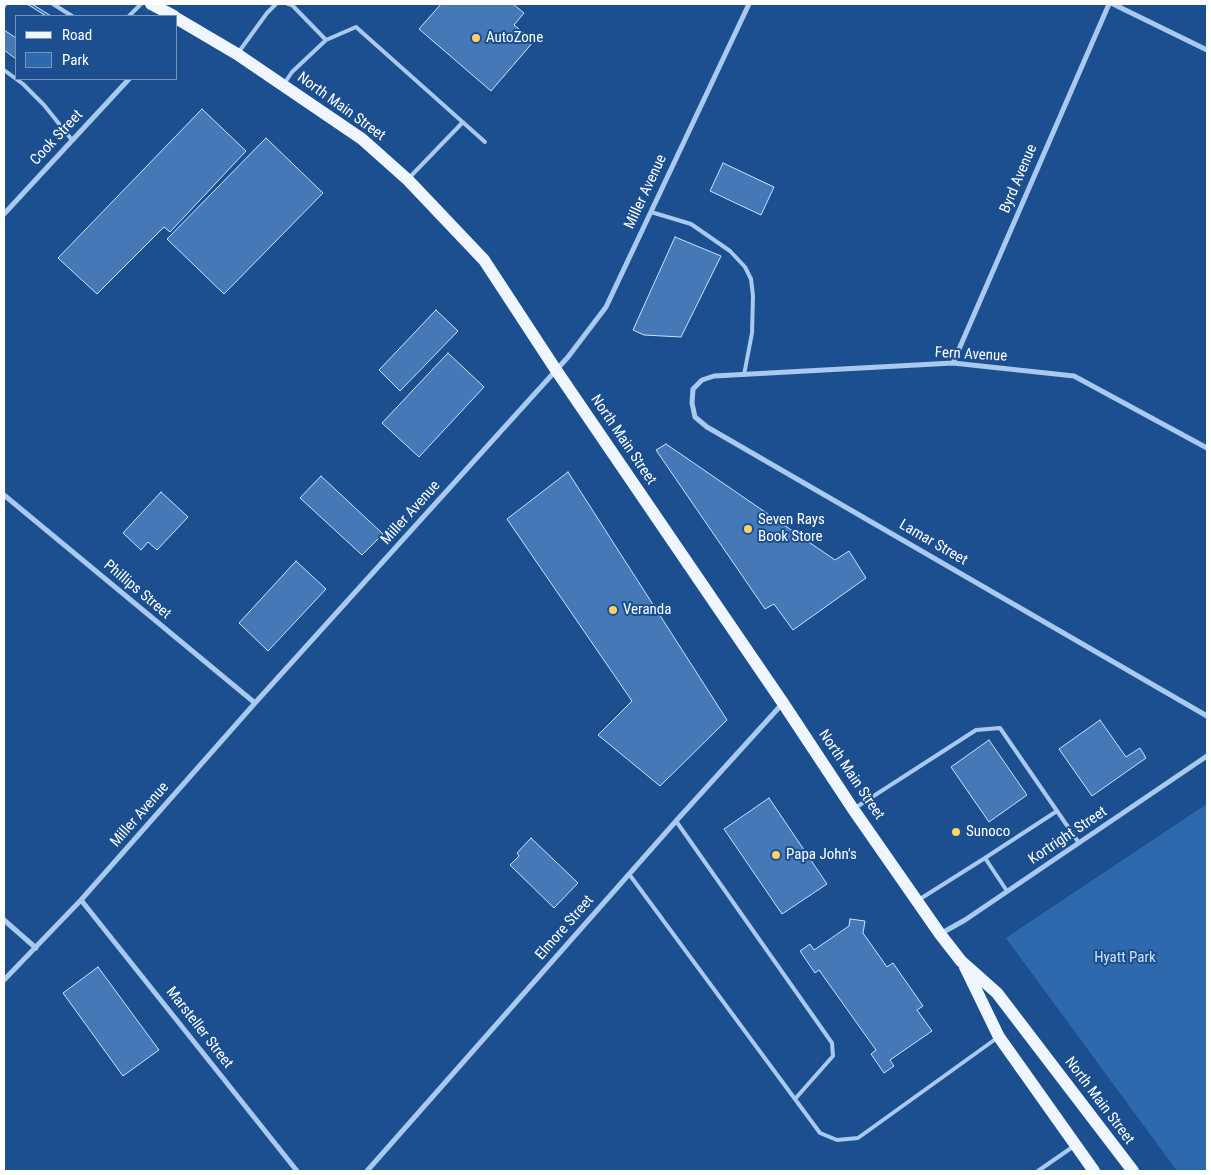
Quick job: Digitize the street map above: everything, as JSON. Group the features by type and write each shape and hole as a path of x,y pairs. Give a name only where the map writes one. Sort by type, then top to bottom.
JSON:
{"main road":[{"name":"North Main Street","path":"151,4 169,15"},
{"name":"North Main Street","path":"178,21 237,54 362,139 408,180 484,260 556,370 783,702 853,809 940,934 961,961 997,993 1133,1171"},
{"name":"North Main Street","path":"961,961 999,1037 1094,1171"}],"street":[{"name":"Miller Avenue","path":"4,980 81,900 255,703 556,370 606,307 749,4"},
{"name":"Byrd Avenue","path":"953,363 1109,4"},
{"path":"1113,4 1207,50"},
{"name":"Cook Street","path":"4,214 123,81"},
{"name":"Fern Avenue","path":"714,376 953,363 1074,376 1207,448"},
{"name":"Lamar Street","path":"714,376 702,380 693,389 692,402 695,417 707,427 1207,716"},
{"name":"Phillips Street","path":"4,495 255,703"},
{"name":"Elmore Street","path":"367,1171 783,702"},
{"name":"Kortright Street","path":"940,934 965,920 1080,844 1207,756"},
{"name":"Marsteller Street","path":"81,900 296,1171"},
{"path":"4,920 36,948"}],"lane":[{"path":"53,4 70,15"},
{"path":"130,15 141,4"},
{"path":"237,54 267,13 276,4"},
{"path":"288,4 292,5 326,40"},
{"path":"283,86 292,72 326,40 356,27 485,142"},
{"path":"4,70 15,78"},
{"path":"18,80 44,105 72,140"},
{"path":"408,180 464,122"},
{"path":"651,212 691,224 730,251 745,267 750,279 753,296 752,333 744,375"},
{"path":"853,809 976,730 1000,728 1080,844"},
{"path":"917,900 1057,811"},
{"path":"676,821 832,1043 833,1056 795,1100"},
{"path":"985,858 1007,891"},
{"path":"629,874 820,1133 837,1140 858,1138 999,1037"},
{"path":"1038,1171 1075,1144"}],"green space":[{"name":"Hyatt Park","path":"1207,804 1207,1171 1177,1171 1006,938"}],"building":[{"path":"4,4 32,4 49,15 15,15 15,37 4,30"},
{"path":"7,4 27,4 44,15 15,15 15,58 4,50 4,9"},
{"path":"441,4 513,4 524,13 514,25 534,41 491,91 419,29"},
{"path":"202,109 246,151 170,232 164,227 97,294 58,258"},
{"path":"266,138 323,193 224,294 167,239"},
{"path":"723,163 774,187 761,215 710,191"},
{"path":"675,237 721,256 681,337 644,335 633,330"},
{"path":"436,310 458,331 400,391 379,370"},
{"path":"448,353 484,387 419,457 382,423"},
{"path":"666,444 835,560 849,551 866,578 793,630 774,604 765,609 656,450"},
{"name":"Veranda","path":"568,472 727,720 660,786 598,735 632,701 507,519"},
{"path":"321,476 383,534 362,555 300,498"},
{"path":"161,492 188,517 157,550 148,542 141,550 123,533"},
{"path":"296,561 326,589 268,651 239,623"},
{"path":"1100,720 1126,757 1140,748 1146,758 1092,796 1059,749"},
{"path":"989,740 1027,795 989,822 951,767"},
{"path":"769,798 827,884 782,914 724,829"},
{"path":"531,838 578,883 554,908 510,865 519,856 517,853"},
{"path":"850,919 865,921 863,933 887,967 893,963 923,1006 917,1010 932,1031 890,1060 894,1066 884,1073 871,1054 876,1050 819,970 815,973 800,951 810,944 814,950 849,926"},
{"path":"98,967 159,1050 123,1076 63,993"}],"place":[{"name":"AutoZone","path":"476,38"},
{"name":"Seven Rays Book Store","path":"748,529"},
{"name":"Veranda","path":"613,610"},
{"name":"Sunoco","path":"956,832"},
{"name":"Papa John's","path":"776,855"}]}
